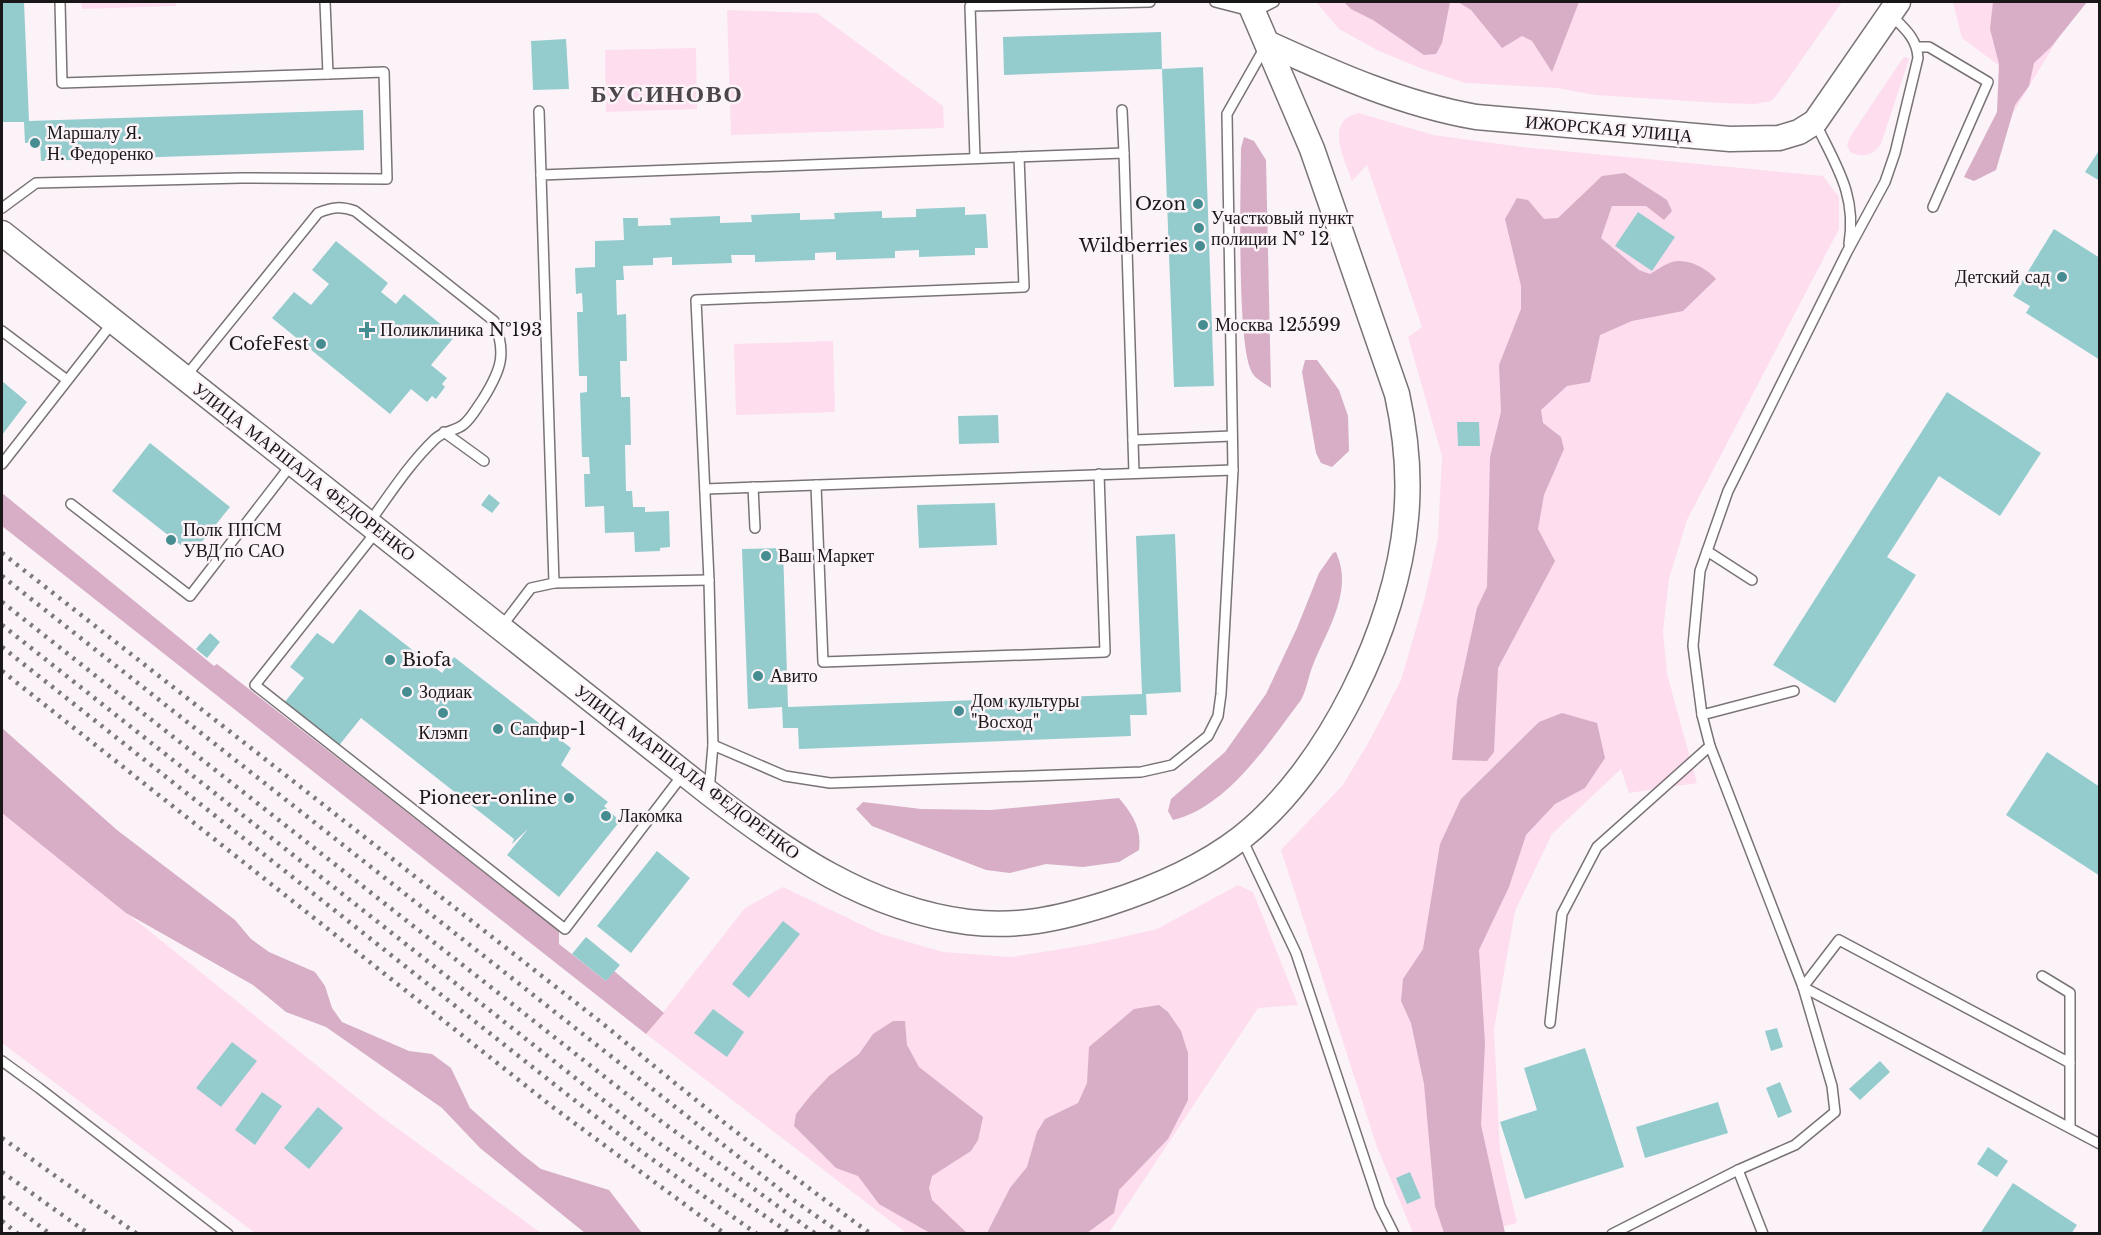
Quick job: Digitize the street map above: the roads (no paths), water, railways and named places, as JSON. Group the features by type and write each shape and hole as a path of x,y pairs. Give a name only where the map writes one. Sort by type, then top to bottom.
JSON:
{"street":[{"name":"УЛИЦА МАРШАЛА ФЕДОРЕНКО","path":"2,234 776,844 810,865 855,888 912,909 967,922 1022,924 1049,920 1122,899 1175,877 1203,864 1242,837 1290,790 1330,734 1366,662 1382,624 1393,589 1406,519 1408,486 1403,423 1388,364 1312,149 1267,43 1259,5"},
{"name":"ИЖОРСКАЯ УЛИЦА","path":"1267,43 1327,71 1412,103 1440,111 1476,117 1730,139 1779,138 1799,132 1815,122 1894,8"}],"lane":[{"path":"2,208 36,183 241,178 387,179 384,72 62,83 60,2"},
{"path":"326,2 328,74"},
{"path":"975,159 970,6 1150,2"},
{"path":"1215,2 1259,5"},
{"path":"1612,1233 1738,1170 1795,1145 1835,1112 1832,1086 1803,987 1710,746 1702,715 1693,646 1700,572 1728,491 1847,252 1885,182 1895,153 1916,74 1918,47 1894,8"},
{"path":"713,745 785,776 830,783 1141,772 1172,765 1208,736 1218,716 1221,694 1233,470 1227,114 1267,43"},
{"path":"1918,47 1929,47 1989,82 1933,207"},
{"path":"1122,110 1134,473"},
{"path":"539,111 554,583"},
{"path":"1815,122 1848,194 1852,216 1847,252"},
{"path":"541,175 1124,153"},
{"path":"709,793 713,745 709,580 696,300 1024,287 1018,157"},
{"path":"184,377 318,213 332,207 344,207 355,211 494,321 502,349 495,379 473,415 463,426 444,432 436,438 411,465 373,526 255,685 565,929 684,773"},
{"path":"2,464 113,322"},
{"path":"2,331 67,380"},
{"path":"444,432 484,461"},
{"path":"1133,440 1232,436"},
{"path":"71,504 190,596 292,463"},
{"path":"705,489 1233,470"},
{"path":"816,484 824,662 1105,652 1100,474"},
{"path":"753,487 755,528"},
{"path":"1707,551 1752,579"},
{"path":"501,627 531,588 554,583 709,580"},
{"path":"1702,715 1794,691"},
{"path":"1550,1023 1562,914 1597,847 1710,746"},
{"path":"1242,837 1296,952 1380,1206 1394,1233"},
{"path":"1803,987 1839,940 2070,1063"},
{"path":"2042,976 2070,993 2070,1127"},
{"path":"1803,987 2070,1127 2099,1145"},
{"path":"2,1061 228,1233"},
{"path":"1738,1170 1763,1233"}],"railway":[{"path":"2,553 607,1027 737,1133 871,1234"},
{"path":"2,576 792,1199 842,1234"},
{"path":"2,602 662,1122 816,1234"},
{"path":"2,625 650,1137 791,1234"},
{"path":"2,647 564,1092 642,1152 757,1234"},
{"path":"2,671 554,1108 725,1234"},
{"path":"2,1138 137,1234"},
{"path":"2,1172 89,1234"},
{"path":"2,1197 50,1234"},
{"path":"2,1221 18,1234"}],"place":[{"name":"Маршалу Я. Н. Федоренко","path":"35,143"},
{"name":"Ozon","path":"1198,204"},
{"name":"Участковый пункт полиции № 12","path":"1199,228"},
{"name":"Wildberries","path":"1200,246"},
{"name":"Детский сад","path":"2062,277"},
{"name":"Москва 125599","path":"1203,325"},
{"name":"Поликлиника №193","path":"367,330"},
{"name":"CofeFest","path":"321,344"},
{"name":"Полк ППСМ УВД по САО","path":"171,540"},
{"name":"Ваш Маркет","path":"766,556"},
{"name":"Biofa","path":"390,660"},
{"name":"Авито","path":"758,676"},
{"name":"Зодиак","path":"407,692"},
{"name":"Дом культуры \"Восход\"","path":"959,711"},
{"name":"Клэмп","path":"443,713"},
{"name":"Сапфир-1","path":"498,729"},
{"name":"Pioneer-online","path":"569,798"},
{"name":"Лакомка","path":"606,816"}],"district":[{"name":"БУСИНОВО","path":"667,93"}]}
